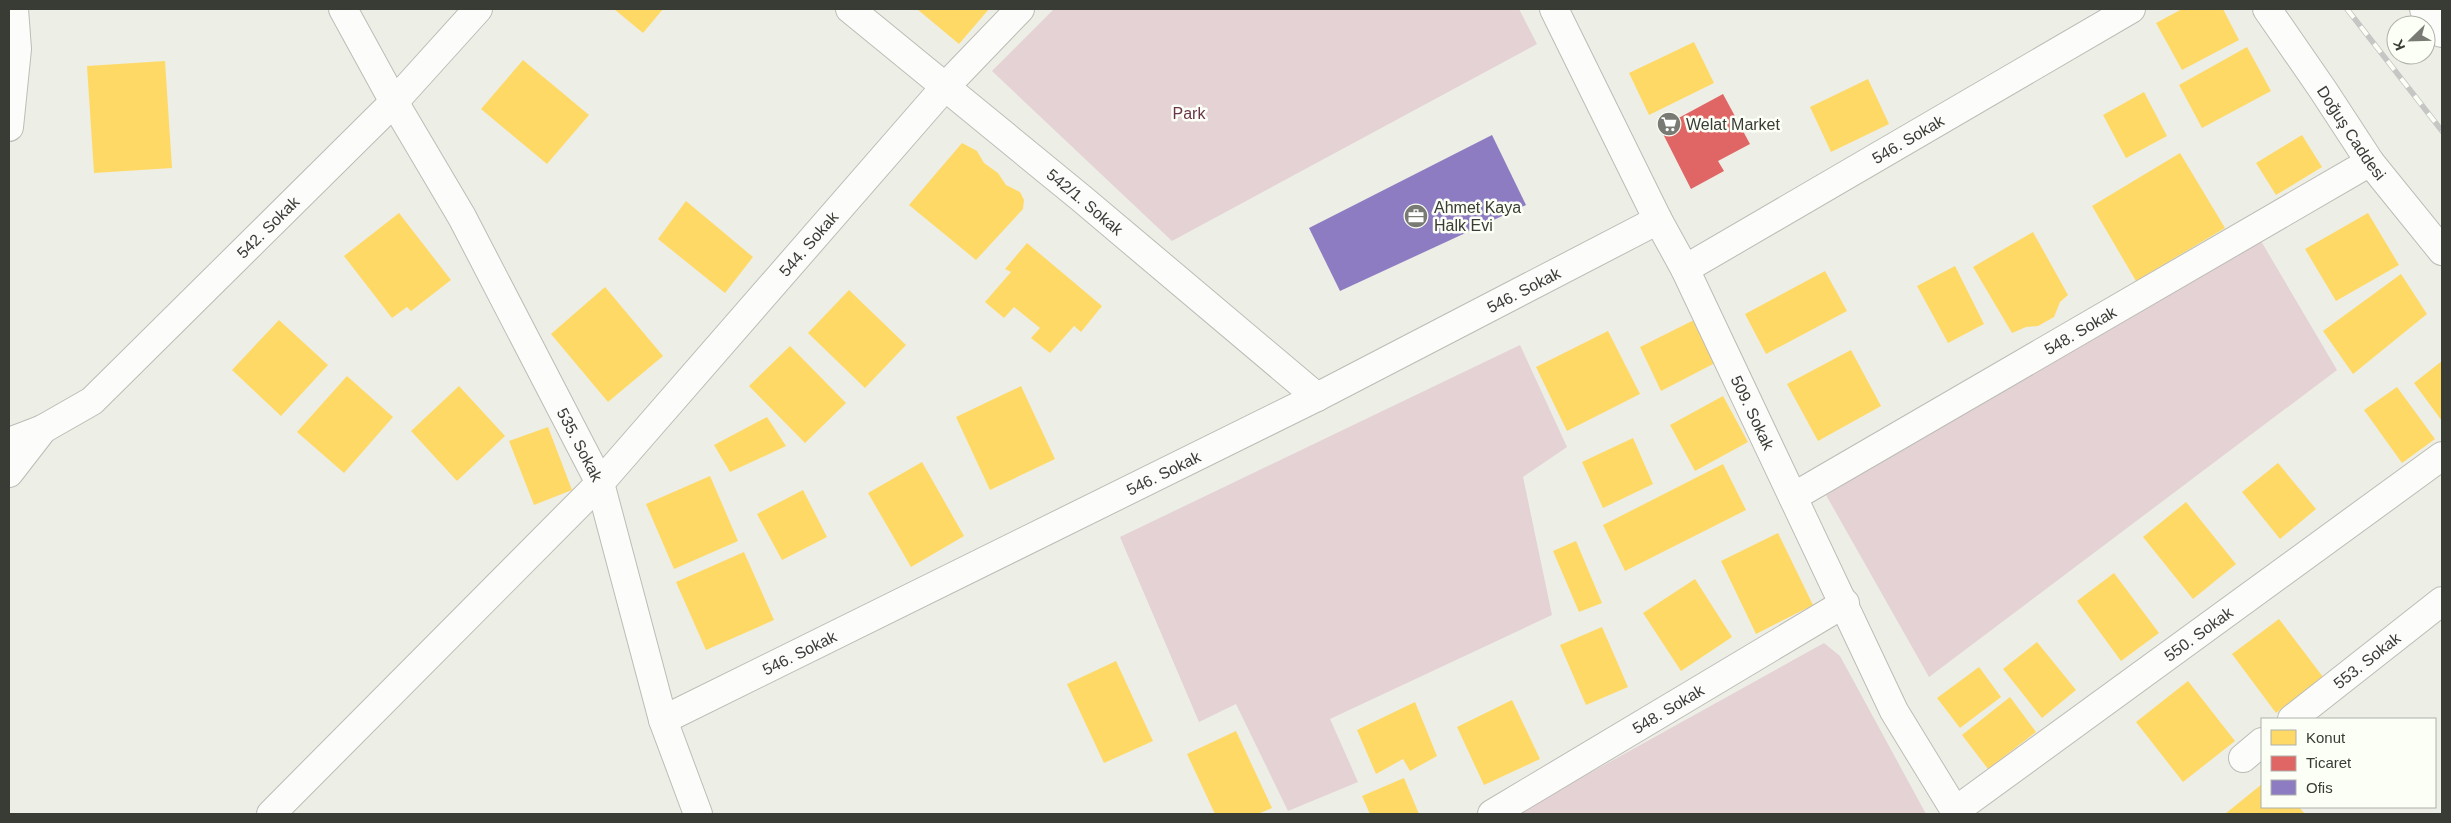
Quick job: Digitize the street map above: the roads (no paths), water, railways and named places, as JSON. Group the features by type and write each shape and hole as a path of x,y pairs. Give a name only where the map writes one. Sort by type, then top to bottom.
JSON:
{"street":[{"path":"9,127 17,49 14,9"},
{"name":"535. Sokak","path":"343,9 394,102 462,218 600,483 663,720 698,814"},
{"name":"542. Sokak","path":"43,429 92,402 394,102 478,9"},
{"name":"542/1. Sokak","path":"850,9 944,88 1081,198 1317,397"},
{"name":"544. Sokak","path":"272,814 600,483 944,88 1020,9"},
{"name":"509. Sokak","path":"1554,9 1658,220 1685,269 1845,603 1894,711 1956,813"},
{"name":"546. Sokak","path":"1685,269 2131,9"},
{"name":"Doğuş Caddesi","path":"2267,9 2324,90 2370,162 2442,252"},
{"path":"2424,9 2442,34"},
{"name":"548. Sokak","path":"1793,497 2370,162"},
{"name":"546. Sokak","path":"663,720 1317,397 1658,220"},
{"path":"9,442 43,429"},
{"path":"9,474 43,429"},
{"name":"550. Sokak","path":"1956,813 2442,456"},
{"name":"553. Sokak","path":"2293,718 2442,601"},
{"name":"548. Sokak","path":"1492,814 1845,603"}],"railway":[{"path":"2347,9 2442,131"}],"place":[{"name":"Welat Market","path":"1669,124"},
{"name":"Ahmet Kaya Halk Evi","path":"1416,216"}],"park label":[{"name":"Park","path":"1189,113"}]}
